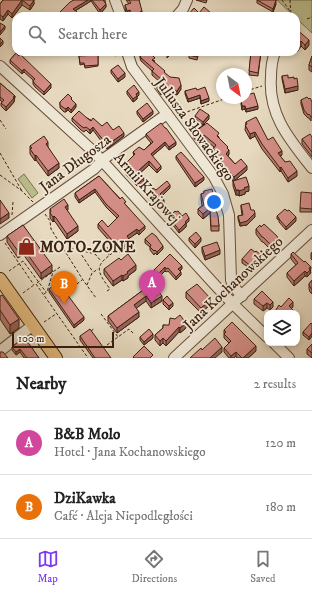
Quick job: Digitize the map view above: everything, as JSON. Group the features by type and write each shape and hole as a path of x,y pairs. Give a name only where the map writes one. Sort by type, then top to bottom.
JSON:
{"main road":[{"path":"4,275 4,292 38,324 59,353"}],"street":[{"path":"115,0 120,12"},
{"path":"180,12 187,0"},
{"name":"Juliusza Słowackiego","path":"128,56 132,67 172,115 214,177 223,194 228,215 231,280"},
{"path":"274,56 270,83 272,99 277,117 286,133 312,168"},
{"name":"Armii Krajowej","path":"0,66 49,109 102,161 233,304 264,333"},
{"name":"Jana Długosza","path":"1,237 41,209 94,169 102,161 172,115"},
{"name":"Jana Kochanowskiego","path":"174,358 312,230"},
{"path":"218,288 228,284 231,280 233,286 242,296"},
{"path":"0,351 38,324"},
{"path":"277,346 289,358"}],"path":[{"path":"282,0 291,12"},
{"path":"290,0 291,12"},
{"path":"307,18 312,17"},
{"path":"252,89 264,85"},
{"path":"172,115 216,101"},
{"path":"0,120 6,129"},
{"path":"0,153 22,191"},
{"path":"0,175 22,191 41,209 50,221 51,229 96,298"},
{"path":"12,217 13,202"},
{"path":"1,237 34,285"},
{"path":"66,244 71,248 95,254 101,262"},
{"path":"107,247 109,255"},
{"path":"79,250 93,272"},
{"path":"107,291 110,289 100,277 99,268 101,262 115,250"},
{"path":"4,275 23,261 46,292"},
{"path":"48,266 53,272"},
{"path":"23,293 60,267"},
{"path":"87,286 92,273 99,268"},
{"path":"44,294 53,272"},
{"path":"73,286 83,280"},
{"path":"36,284 87,357 84,358"},
{"path":"38,324 57,313"},
{"path":"101,314 118,337"},
{"path":"88,332 95,328"},
{"path":"107,345 129,329 134,334"},
{"path":"59,353 80,347"}],"green space":[{"path":"277,0 312,0 312,33 300,22 300,12 290,12"},
{"path":"24,174 38,193 32,198 18,179"}],"building":[{"path":"3,0 22,0 12,14 8,10 3,17 0,15 0,4"},
{"path":"22,0 34,0 30,6"},
{"path":"74,0 88,0 73,9 77,12 60,12"},
{"path":"92,0 103,0 106,4 100,10"},
{"path":"129,0 139,0 142,11 127,11 125,5 131,3"},
{"path":"257,0 276,0 273,9"},
{"path":"204,7 210,12 200,12"},
{"path":"194,8 198,12 191,12"},
{"path":"0,23 5,26 0,32"},
{"path":"300,32 309,40 305,45 301,41 300,42"},
{"path":"13,56 22,56 51,84 44,92 35,84 33,81 35,79 24,69 22,71 10,60"},
{"path":"79,56 98,56 98,65 85,66 84,63 80,63"},
{"path":"140,56 153,56 155,58 152,60 165,71 164,72 170,77 179,78 181,85 177,91 169,93 164,88 161,91 157,86 163,81 152,71 154,69"},
{"path":"251,56 260,56 258,73 252,72 252,68 249,68"},
{"path":"312,56 312,67 309,65"},
{"path":"118,65 125,73 118,79 111,70"},
{"path":"288,75 288,78 297,78 298,86 285,89 282,76"},
{"path":"0,83 15,96 6,107 1,103 4,100 0,97"},
{"path":"134,85 139,92 133,99 127,91"},
{"path":"205,87 209,98 201,101 200,95 188,99 185,91 196,88 197,90"},
{"path":"254,93 258,106 246,109 245,106 242,106 242,104 252,104 252,94"},
{"path":"68,94 76,104 71,110 68,107 66,109 60,105 60,102"},
{"path":"307,97 309,99 310,98 312,102 312,117 304,110 301,100"},
{"path":"147,103 153,111 143,119 137,111"},
{"path":"200,109 209,115 203,122 195,116"},
{"path":"79,111 91,121 93,118 102,126 107,122 113,130 119,126 124,133 107,145 93,127 90,130 86,127 84,128 72,118"},
{"path":"256,117 268,140 273,137 282,151 278,153 285,162 290,161 297,171 288,178 262,144 255,132 250,134 245,125 247,124 246,122"},
{"path":"161,123 176,142 169,147 165,142 151,154 161,166 157,170 149,161 138,171 144,178 138,184 127,172 124,165 135,154 133,152 139,147 144,150 153,142 146,134"},
{"path":"207,123 219,133 217,136 229,150 226,154 235,164 241,159 247,166 234,177 215,154 217,152 213,149 216,145 204,135 199,141 193,133"},
{"path":"310,134 312,137 312,152 302,139"},
{"path":"44,136 48,142 46,144 59,163 48,171 30,149 32,148 30,146"},
{"path":"181,152 204,177 195,183 176,156"},
{"path":"99,176 120,199 122,197 126,202 124,203 145,226 139,231 137,229 127,236 129,239 120,249 98,224 102,220 108,227 119,216 106,204 95,189 79,200 75,193"},
{"path":"246,177 249,186 239,191 236,190 233,181"},
{"path":"167,181 170,185 160,194 164,200 158,206 147,193 153,188 156,190"},
{"path":"212,189 219,226 211,226 210,208 203,214 198,209 204,205 201,194 204,193 204,191"},
{"path":"301,192 312,193 312,209 300,208"},
{"path":"64,199 68,205 65,207 78,226 67,234 56,218 50,213 50,209"},
{"path":"0,200 9,213 0,219"},
{"path":"249,203 251,210 254,210 255,213 247,221 240,223 238,216 243,215 241,205"},
{"path":"285,209 287,211 289,210 296,217 286,227 277,216"},
{"path":"175,211 178,211 182,216 186,213 189,218 179,230 169,217"},
{"path":"264,224 278,238 271,244 262,237 256,229 260,225 261,227"},
{"path":"23,225 52,265 41,273 23,248 18,251 7,236"},
{"path":"196,232 201,238 195,244 189,238"},
{"path":"152,233 163,246 157,252 150,247 151,245 145,239"},
{"path":"217,242 220,250 205,256 202,247"},
{"path":"251,249 260,254 255,264 253,263 251,266 242,259"},
{"path":"293,252 311,267 307,273 305,271 294,281 287,273 298,263 291,254"},
{"path":"128,254 136,265 127,272 128,273 113,281 104,269 119,258 121,260"},
{"path":"170,254 182,266 178,269 181,272 176,277 168,268 166,269 165,267 158,274 154,270"},
{"path":"312,280 312,289 309,284"},
{"path":"58,282 84,317 74,325 49,289"},
{"path":"197,284 211,299 201,308 186,292"},
{"path":"150,285 152,287 154,286 162,296 151,303 146,296 134,305 139,312 117,328 108,316"},
{"path":"262,291 273,302 270,305 267,303 263,306 254,299"},
{"path":"2,295 19,319 10,325 0,310 0,296"},
{"path":"167,296 173,303 169,306 163,300"},
{"path":"289,298 293,302 289,306 293,310 276,310 279,305 281,307"},
{"path":"180,315 186,323 180,328 179,327 166,341 163,338 160,341 155,335 163,328 163,325 169,325 170,318 175,319"},
{"path":"232,322 256,346 243,358 236,352 231,356 224,348 231,341 224,334 226,332 224,330"},
{"path":"311,323 312,333 309,337 303,332"},
{"path":"90,329 111,358 95,358 80,336"},
{"path":"149,329 153,334 144,342 140,337"},
{"path":"24,337 39,358 27,358 20,349 16,352 12,347"},
{"path":"215,338 222,347 210,358 190,358 201,348 202,350"},
{"path":"312,344 312,353 307,349"},
{"path":"144,346 153,355 150,358 134,358 133,357"},
{"path":"0,352 3,352 8,358 0,358"}],"place":[{"name":"MOTO-ZONE","path":"27,247"},
{"name":"B&B Molo","path":"152,303"},
{"name":"DziKawka","path":"64,304"}]}
